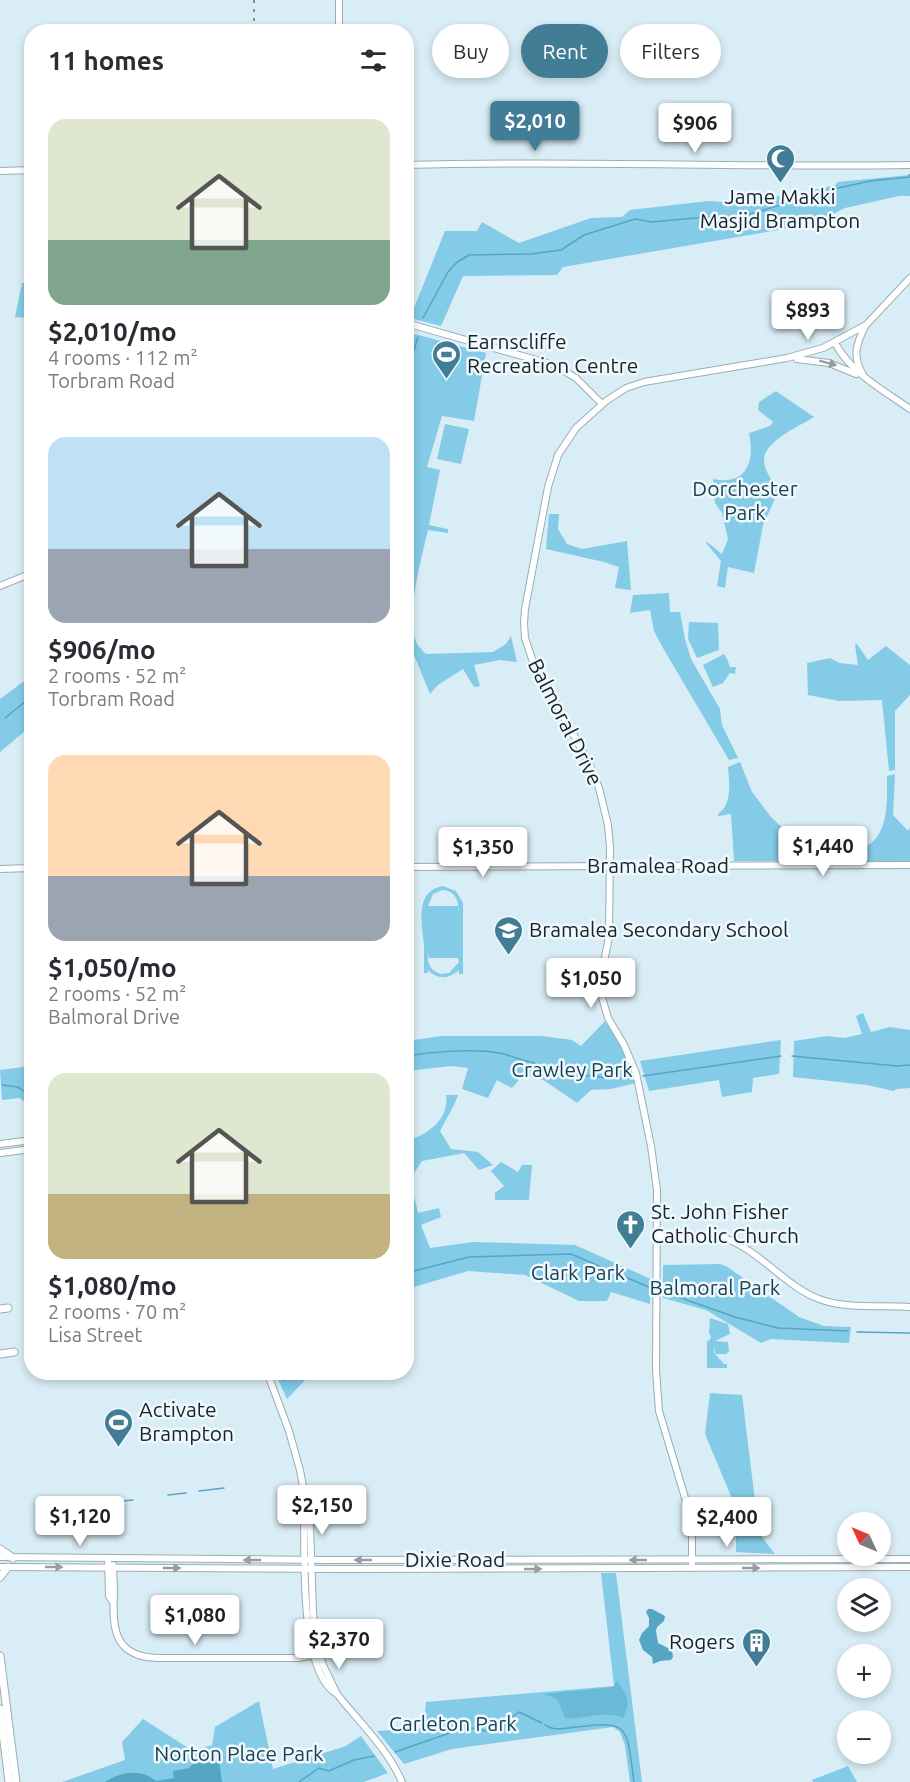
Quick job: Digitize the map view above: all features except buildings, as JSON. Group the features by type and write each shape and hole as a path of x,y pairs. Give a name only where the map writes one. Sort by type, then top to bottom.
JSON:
{"main road":[{"path":"0,1352 14,1350"},
{"path":"0,1549 13,1558"},
{"path":"0,1577 4,1567"},
{"path":"0,1656 16,1782"},
{"path":"0,1709 9,1782"},
{"path":"4,1740 3,1727 5,1725 10,1753 13,1756"}],"street":[{"path":"339,0 339,24"},
{"path":"414,165 910,165"},
{"path":"0,171 24,171"},
{"name":"Balmoral Drive","path":"692,1568 692,1521 659,1411 656,1374 657,1183 640,1085 624,1045 608,1018 600,996 600,979 609,937 608,825 599,788 589,763 532,659 525,638 525,609 548,487 558,455 572,432 602,404 626,388 644,382 787,358 810,353 835,343 866,325 910,278"},
{"path":"414,325 554,366 576,378 602,404"},
{"path":"865,378 857,363 855,350 866,325"},
{"path":"835,343 845,359 865,378 910,409"},
{"path":"787,358 829,363 865,378"},
{"path":"0,586 24,576"},
{"name":"Bramalea Road","path":"414,867 910,865"},
{"path":"0,869 24,868"},
{"path":"581,991 605,956"},
{"path":"0,1144 24,1141"},
{"path":"0,1153 24,1150"},
{"path":"658,1236 711,1237 729,1240 804,1292 821,1300 841,1304 910,1307"},
{"path":"270,1380 289,1431 300,1470 310,1524 308,1568 316,1654 337,1694 392,1762 402,1782"},
{"name":"Dixie Road","path":"0,1557 308,1560 910,1559"},
{"path":"110,1558 114,1596 112,1601 114,1630 126,1648 141,1656 284,1658 316,1654"},
{"name":"Dixie Road","path":"4,1567 910,1567"}],"green space":[{"path":"910,175 910,196 899,196 845,208 813,224 563,267 557,275 463,276 441,326 414,319 414,308 445,231 477,231 482,222 519,243 591,218 622,217 630,210 708,201 737,203 790,195 836,185 837,182"},
{"path":"22,283 24,283 24,318 15,317"},
{"path":"414,334 486,353 474,421 442,416 427,467 440,470 429,525 448,529 448,533 428,530 414,601"},
{"name":"Dorchester Park","path":"776,391 814,417 776,440 766,453 764,460 766,468 779,490 763,525 754,573 728,567 725,588 717,586 721,561 706,543 722,554 728,539 722,513 715,503 713,479 734,479 746,469 751,453 749,433 770,426 773,422 758,410 759,402"},
{"path":"445,424 469,429 461,464 437,459"},
{"path":"549,514 559,514 558,529 567,544 582,549 627,541 631,590 615,588 619,567 546,549"},
{"path":"669,593 670,612 680,612 691,659 720,709 722,725 738,758 729,760 654,631 650,610 630,613 633,595"},
{"path":"689,622 718,623 719,650 697,658 688,639"},
{"path":"414,632 419,647 426,654 493,652 506,644 511,636 517,662 500,660 474,665 480,686 474,687 463,669 438,685 430,694 414,655"},
{"path":"857,644 868,660 886,646 910,665 910,695 895,711 895,770 889,771 882,700 839,701 808,695 807,663 830,658 839,663 858,665 855,645"},
{"path":"724,654 730,667 736,667 735,674 730,673 723,683 713,687 703,665"},
{"path":"24,681 24,732 0,752 0,699"},
{"path":"740,762 752,792 771,817 788,833 805,845 850,851 863,848 873,842 879,833 886,812 887,776 895,774 893,815 908,831 910,828 910,861 734,861 731,814 718,816 718,814 728,799 728,767"},
{"path":"443,886 456,891 463,903 463,974 459,974 459,970 444,977 428,970 428,973 424,973 421,918 424,901 428,894","holes":["442,890 454,895 458,906 428,906 433,894","428,953 429,958 458,958 459,962 449,973 440,974 430,966"]},
{"path":"863,1013 871,1032 890,1027 910,1030 910,1088 894,1091 867,1085 793,1077 794,1041 827,1036 844,1038 862,1034 856,1016"},
{"name":"Crawley Park","path":"605,1021 621,1047 636,1083 611,1089 591,1090 577,1103 545,1081 524,1074 512,1088 497,1080 488,1098 462,1089 468,1068 451,1066 414,1070 414,1040 441,1036 542,1036 572,1040 581,1046"},
{"path":"781,1040 779,1074 753,1078 752,1092 722,1097 719,1080 649,1091 640,1061"},
{"path":"24,1067 24,1102 20,1098 2,1100 0,1070"},
{"name":"Clark Park","path":"446,1095 458,1095 440,1131 451,1149 478,1152 493,1165 479,1170 464,1153 422,1161 414,1173 414,1138 436,1125 441,1119 446,1104"},
{"path":"501,1162 518,1172 522,1165 532,1165 529,1200 495,1200 495,1193 504,1186 491,1171"},
{"name":"Clark Park","path":"414,1196 418,1213 439,1208 441,1217 421,1225 430,1248 473,1242 575,1245 651,1279 650,1304 611,1292 607,1301 579,1301 525,1275 468,1271 414,1287"},
{"name":"Balmoral Park","path":"720,1264 799,1317 824,1326 851,1327 849,1343 771,1339 761,1343 706,1310 663,1298 663,1265"},
{"path":"710,1318 728,1324 730,1334 715,1341 728,1342 729,1351 726,1354 715,1354 715,1346 714,1353 724,1364 727,1364 727,1368 707,1368 707,1341 711,1337"},
{"path":"278,1380 305,1380 287,1399"},
{"path":"710,1393 742,1395 759,1533 775,1554 736,1552 736,1519 733,1501 705,1434"},
{"name":"Carleton Park","path":"601,1573 616,1573 642,1782 630,1782 625,1745 620,1732 613,1727 452,1749 404,1764 377,1731 424,1728 426,1702 614,1686"},
{"name":"Norton Place Park","path":"259,1701 273,1769 346,1746 361,1736 388,1773 364,1782 62,1782 125,1760 122,1742 143,1719 193,1751 212,1745 215,1727"},
{"path":"848,1766 857,1782 813,1782 812,1780"}],"shaded area":[{"path":"648,1609 665,1616 656,1631 658,1643 672,1650 671,1660 653,1664 652,1657 643,1650 639,1640 649,1626 646,1612"},
{"path":"617,1681 628,1703 623,1718 608,1714 565,1718 557,1699 544,1694 613,1687"},
{"path":"214,1759 219,1761 222,1782 105,1782 130,1773 144,1774 156,1781 174,1778 173,1771 189,1768 197,1760 208,1762"}],"waterway":[{"path":"423,318 448,272 456,263 469,255 531,254 561,250 584,235 635,219 652,222 717,216 740,217 834,189 870,181 910,177"},
{"path":"414,350 418,337"},
{"path":"5,718 24,703"},
{"path":"414,1055 453,1051 489,1052 580,1074 605,1078 630,1078"},
{"path":"643,1076 781,1056"},
{"path":"792,1056 897,1066 910,1065"},
{"path":"2,1085 18,1087 24,1091"},
{"path":"414,1271 469,1257 571,1254 651,1288"},
{"path":"664,1292 735,1317 778,1328 848,1331"},
{"path":"857,1332 910,1333"},
{"path":"199,1491 224,1488"},
{"path":"168,1495 186,1493"},
{"path":"114,1502 133,1500"},
{"path":"60,1502 99,1504"},
{"path":"395,1752 467,1727 485,1731 498,1727 519,1712 542,1723"},
{"path":"545,1725 558,1729 603,1725 614,1726 621,1730 626,1736 629,1747 634,1782"},
{"path":"299,1782 319,1768 329,1771 354,1760 374,1756"}],"railway":[{"path":"254,0 254,24"}],"place":[{"name":"Jame Makki Masjid Brampton","path":"780,184"},
{"name":"Earnscliffe Recreation Centre","path":"446,380"},
{"name":"Bramalea Secondary School","path":"508,956"},
{"name":"St. John Fisher Catholic Church","path":"630,1250"},
{"name":"Activate Brampton","path":"118,1448"},
{"name":"Rogers","path":"756,1668"}]}
